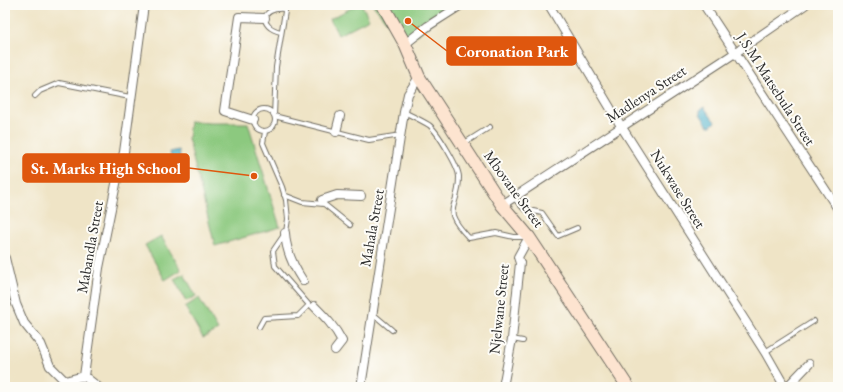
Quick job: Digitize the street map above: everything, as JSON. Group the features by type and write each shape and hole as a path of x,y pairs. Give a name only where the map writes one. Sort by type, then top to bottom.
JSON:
{"street":[{"name":"Mabandla Street","path":"84,376 99,268 124,152 130,97 144,5"},
{"name":"Mbovane Street","path":"383,5 405,44 419,77 502,205 529,237 628,387"},
{"path":"405,44 428,26 461,5"},
{"name":"Nukwase Street","path":"549,5 622,126 786,387"},
{"name":"J.S.M Matsebula Street","path":"704,5 838,209"},
{"name":"Madlenya Street","path":"502,205 735,53 805,5"},
{"path":"253,120 225,111 239,17 265,18"},
{"name":"Mahala Street","path":"361,387 371,312 404,112 408,94 419,77"},
{"path":"336,132 340,116"},
{"path":"322,200 337,195 361,196"},
{"path":"285,233 286,244 290,257 303,281"},
{"name":"Njelwane Street","path":"503,387 512,339 520,263 518,257 529,237"},
{"path":"5,258 16,304 24,323 41,344 50,366 64,384 84,376 98,387"},
{"path":"314,306 331,323 342,341 335,350"},
{"path":"786,387 809,364"}],"lane":[{"path":"259,327 264,318 298,316 310,304 275,266 273,251 285,233 288,219 284,194 263,143 265,132 274,126 276,67 285,7 273,9 268,12 265,18 266,25 270,29 281,32"},
{"path":"35,96 59,83 130,97"},
{"path":"265,132 256,128 253,120 256,112 262,109 270,110 274,116 369,140 401,135"},
{"path":"404,112 429,125 454,164 459,176 452,217 469,238 496,233 514,237 529,237"},
{"path":"462,144 490,127"},
{"path":"284,194 302,202 324,204 350,225"},
{"path":"514,197 524,209 542,213 558,236 578,228"},
{"path":"371,312 392,330"},
{"path":"765,352 814,321"},
{"path":"512,339 523,341"}],"green space":[{"path":"357,5 362,5 369,19 338,35 330,19"},
{"path":"373,5 455,5 405,44"},
{"path":"190,121 209,123 248,123 280,227 215,246 188,138"},
{"path":"161,236 181,270 165,280 145,245"},
{"path":"184,274 196,296 186,301 174,279"},
{"path":"199,298 218,330 203,338 185,307"}],"water":[{"path":"704,107 715,122 711,126 708,126 700,114 700,110"},
{"path":"179,150 184,178 175,179 170,152"}],"place":[{"name":"Coronation Park","path":"408,21"},
{"name":"St. Marks High School","path":"254,176"}]}
